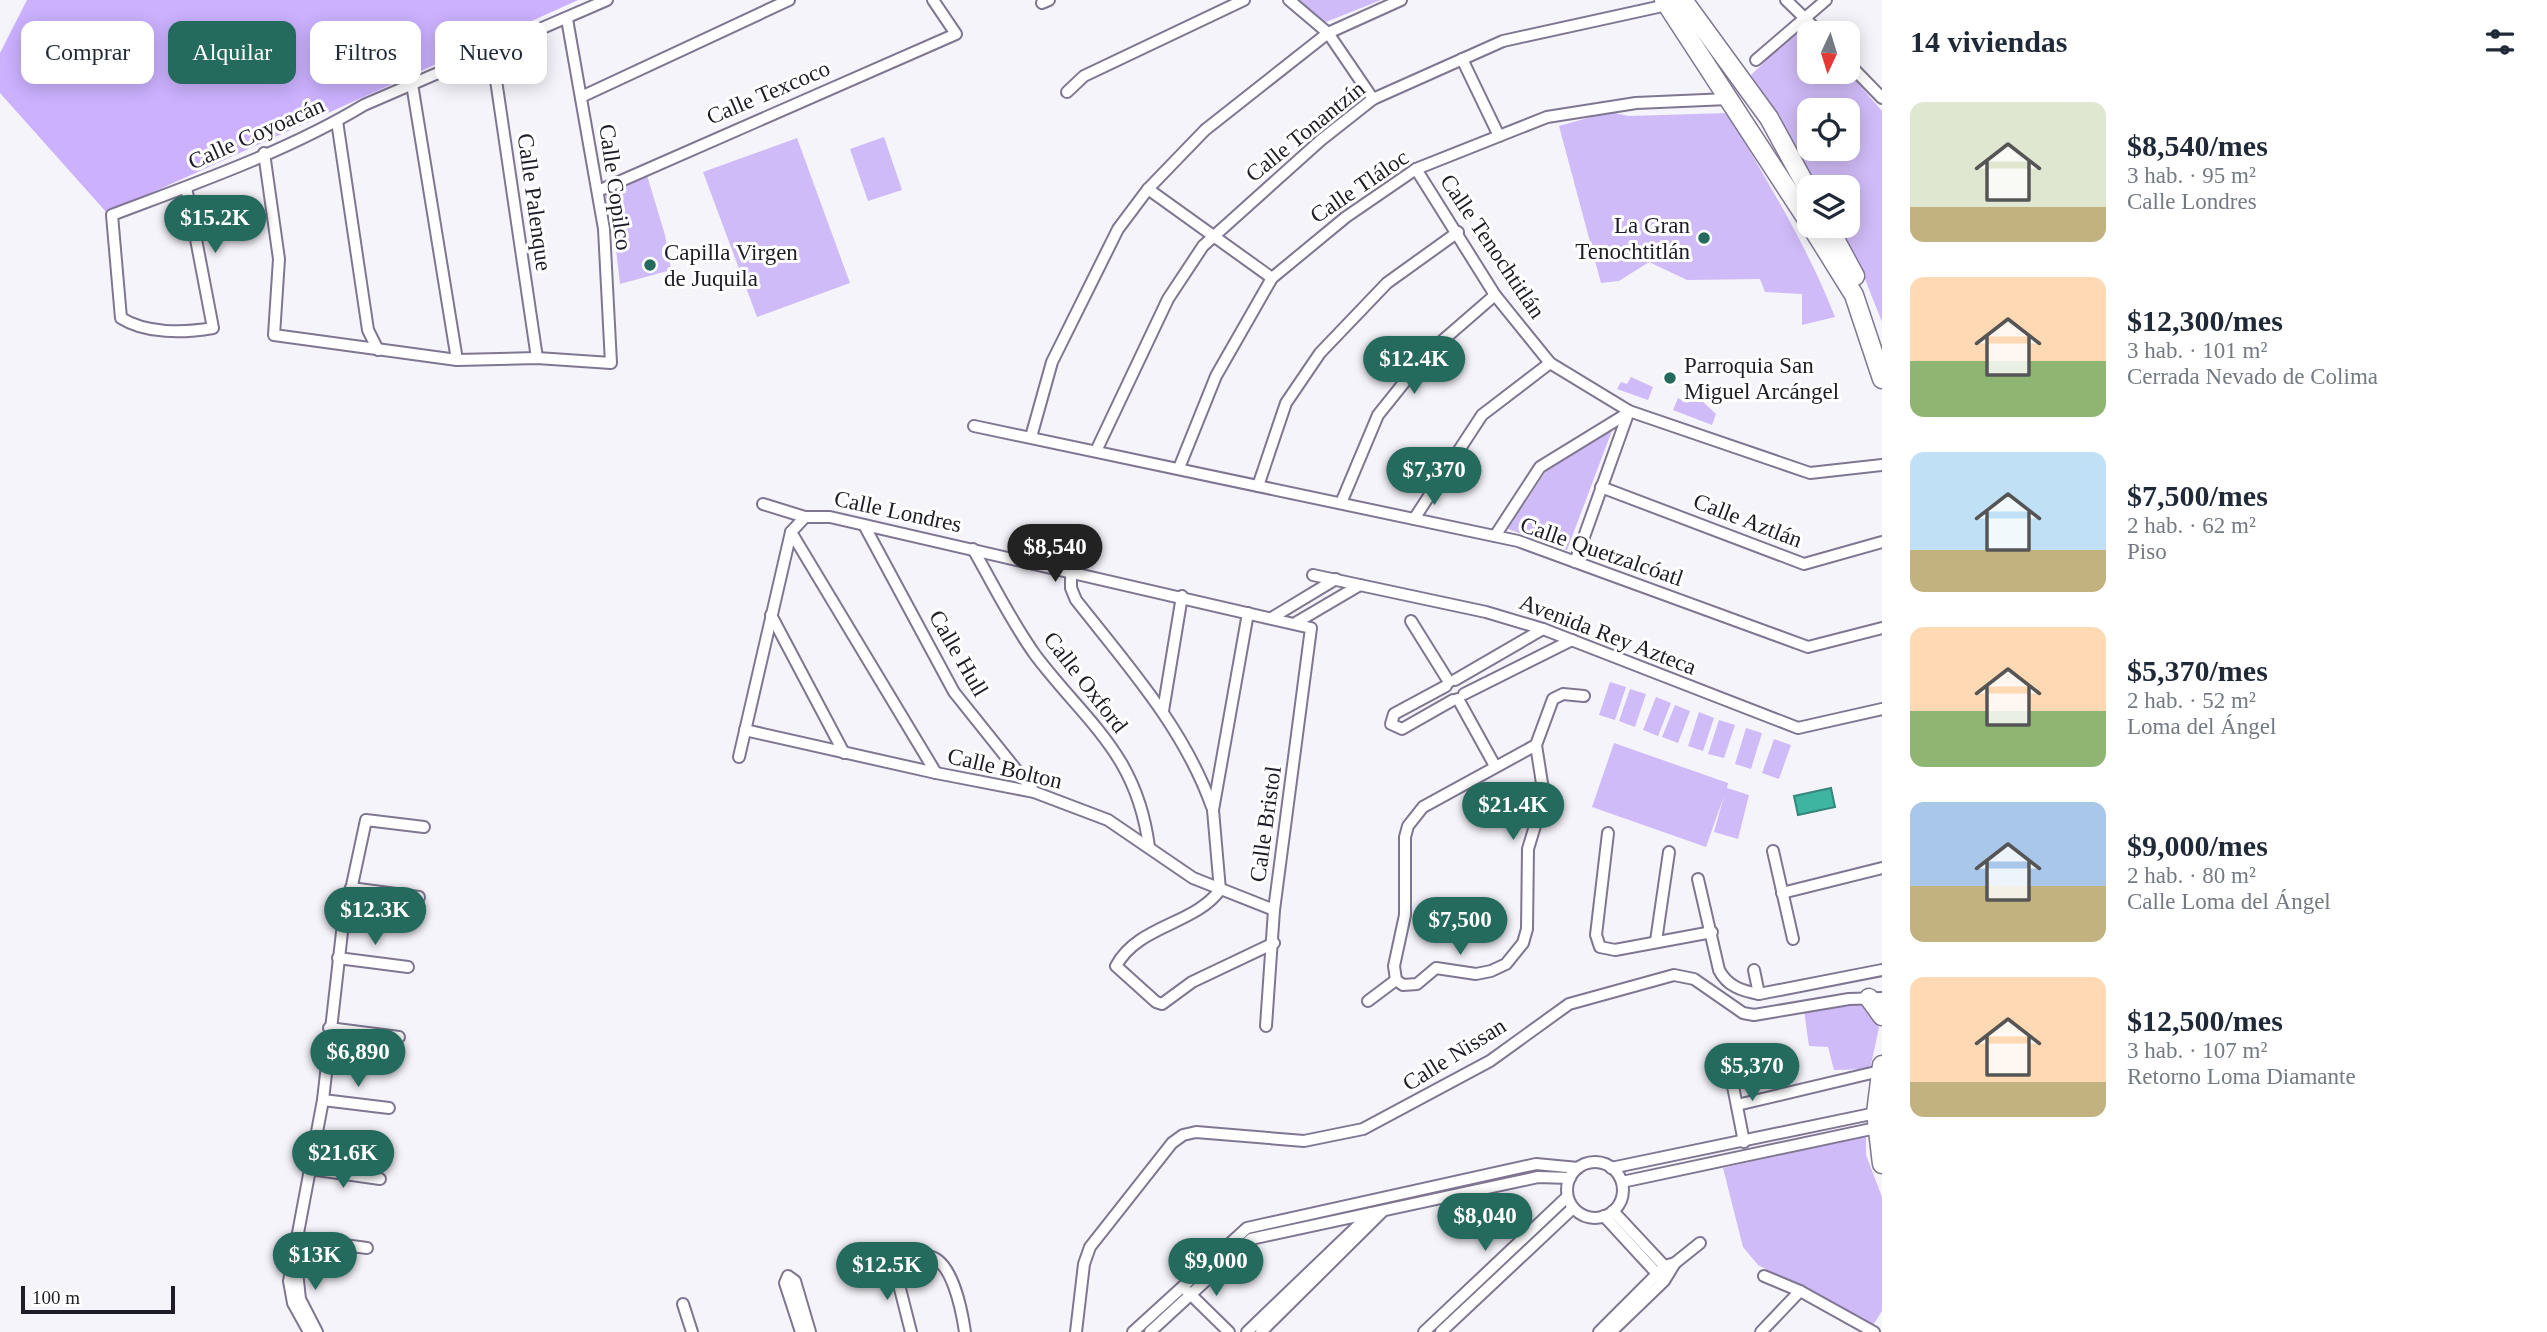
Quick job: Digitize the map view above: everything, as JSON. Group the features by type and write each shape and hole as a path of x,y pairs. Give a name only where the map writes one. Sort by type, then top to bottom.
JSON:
{"main road":[{"path":"1671,2 1728,99 1797,205"},
{"path":"1671,2 1769,118 1800,175"},
{"path":"1818,238 1854,295 1882,379"},
{"path":"1835,238 1864,292 1882,341"},
{"path":"1878,998 1882,1016"},
{"path":"1881,1068 1876,1121 1882,1164"}],"street":[{"name":"Calle Coyoacán","path":"547,28 607,0"},
{"path":"581,97 789,0"},
{"name":"Calle Texcoco","path":"598,191 956,34 933,0"},
{"path":"1067,92 1084,76 1244,0"},
{"path":"1289,0 1328,33 1373,100"},
{"path":"1031,437 1052,362 1118,229 1148,189 1205,130 1328,33 1401,0"},
{"path":"1786,0 1809,21"},
{"path":"1756,60 1804,16 1826,0"},
{"name":"Calle Tonantzín","path":"1096,451 1168,299 1212,238 1321,140 1373,100 1503,41 1671,2"},
{"name":"Calle Copilco","path":"537,358 611,363 604,229 567,19"},
{"path":"1462,59 1499,136"},
{"path":"1860,75 1882,98"},
{"name":"Calle Coyoacán","path":"186,187 213,328 195,331 136,328 121,318 112,215 186,187 435,76"},
{"name":"Calle Palenque","path":"497,84 537,358"},
{"path":"412,85 457,360"},
{"name":"Calle Tláloc","path":"1179,468 1216,376 1272,278 1346,217 1416,169 1547,117 1636,103 1728,99"},
{"path":"337,121 368,330 377,350"},
{"path":"264,153 279,259 274,335 457,360 537,358"},
{"name":"Calle Tenochtitlán","path":"1416,169 1458,232 1495,295 1550,363 1629,412 1810,472 1882,465"},
{"path":"1148,189 1212,238 1272,278"},
{"path":"1258,486 1286,403 1320,353 1387,283 1458,232"},
{"path":"1341,503 1378,415 1427,354 1495,295"},
{"path":"1414,519 1482,415 1550,363"},
{"path":"1574,562 1629,412"},
{"path":"1495,536 1539,467 1629,412"},
{"name":"Calle Quetzalcóatl","path":"974,426 1518,541 1808,647 1882,628"},
{"name":"Calle Aztlán","path":"1601,487 1804,564 1882,542"},
{"name":"Calle Londres","path":"763,504 805,517 830,517 1297,622 1311,628"},
{"path":"739,757 791,532 805,517"},
{"name":"Calle Hull","path":"864,525 954,692 1034,792"},
{"path":"791,532 936,774"},
{"name":"Calle Oxford","path":"973,549 1036,656 1099,729 1123,765 1138,792 1149,847"},
{"path":"1072,572 1071,588 1076,600 1163,711 1199,770 1213,810"},
{"name":"Avenida Rey Azteca","path":"1314,575 1486,612 1543,629 1798,728 1882,709"},
{"path":"1273,617 1336,579"},
{"path":"1297,622 1360,584"},
{"path":"1163,711 1182,596"},
{"path":"1248,612 1213,810 1220,890 1202,909 1152,931 1116,966 1156,1002 1162,1004 1192,982 1274,943"},
{"path":"771,615 844,753"},
{"path":"1411,621 1450,683 1446,696 1458,698"},
{"name":"Calle Bristol","path":"1266,1026 1274,943 1274,910 1311,628"},
{"path":"1543,629 1394,714 1391,724 1402,729 1572,640"},
{"path":"1450,683 1462,684 1458,698 1495,766"},
{"path":"1396,980 1411,986 1436,968 1476,974 1491,971 1506,964 1523,943 1527,929 1528,849 1544,796 1536,745 1558,695 1584,696"},
{"name":"Calle Bolton","path":"745,730 936,774 1034,792 1108,820 1171,865 1220,890 1274,910"},
{"path":"1396,980 1394,966 1405,915 1405,837 1408,826 1423,807 1536,745"},
{"path":"1199,770 1219,768"},
{"path":"309,1332 293,1303 289,1281 323,1100 338,958 366,820 424,827"},
{"path":"1608,833 1596,935 1600,947 1615,950 1712,932"},
{"path":"1656,941 1668,852"},
{"path":"1773,852 1793,939"},
{"path":"1782,893 1882,868"},
{"path":"1698,879 1724,978 1745,992 1759,994 1882,970"},
{"path":"351,888 419,897"},
{"path":"1248,957 1271,966"},
{"path":"338,958 408,967"},
{"path":"1754,970 1759,994"},
{"name":"Calle Nissan","path":"1076,1332 1087,1255 1112,1218 1172,1143 1183,1135 1208,1131 1304,1141 1363,1129 1490,1061 1559,1009 1578,1000 1685,975 1743,1013 1754,1016 1878,998"},
{"path":"1368,1001 1396,980"},
{"path":"329,1028 399,1037"},
{"path":"1737,1105 1881,1068"},
{"path":"1730,1072 1744,1142"},
{"path":"323,1100 389,1108"},
{"path":"1611,1168 1853,1118 1876,1121"},
{"path":"1853,1118 1856,1133"},
{"path":"1622,1182 1856,1133 1876,1121"},
{"path":"1150,1332 1243,1243 1379,1199 1536,1164 1578,1168 1595,1162 1611,1168 1622,1182 1622,1198 1609,1214 1589,1217 1573,1208 1567,1197 1570,1178 1578,1168"},
{"path":"310,1169 380,1179"},
{"path":"1133,1332 1247,1228 1332,1215 1378,1212 1538,1177 1570,1178"},
{"path":"1261,1332 1392,1196"},
{"path":"1424,1332 1567,1197"},
{"path":"1247,1332 1342,1240 1378,1212 1379,1199"},
{"path":"1441,1332 1573,1208"},
{"path":"1609,1214 1666,1271"},
{"path":"1332,1215 1342,1240"},
{"path":"298,1239 367,1248"},
{"path":"1599,1332 1700,1243"},
{"path":"911,1332 895,1269 899,1262 926,1256 936,1258 945,1265 965,1332"},
{"path":"295,1260 300,1299 317,1332"},
{"path":"1611,1332 1666,1271"},
{"path":"801,1332 785,1283 788,1276 794,1281 810,1332"},
{"path":"1181,1286 1229,1332"},
{"path":"1761,1332 1798,1293"},
{"path":"1798,1293 1856,1332"},
{"path":"1798,1293 1874,1332"},
{"path":"683,1304 692,1332"}],"shaded area":[{"path":"27,0 578,0 532,21 435,21 435,65 421,71 421,21 310,21 310,84 392,84 107,213 0,93 0,53"},
{"path":"1292,0 1381,0 1326,22"},
{"path":"1797,31 1797,84 1858,84 1882,111 1882,322 1846,238 1860,238 1860,175 1810,175 1802,161 1860,161 1860,98 1797,98 1797,153 1751,75"},
{"path":"1609,112 1629,116 1728,113 1799,238 1835,317 1802,325 1802,294 1765,292 1760,279 1687,280 1649,262 1619,281 1601,283 1559,126"},
{"path":"884,137 902,190 868,201 850,149"},
{"path":"797,138 850,283 757,317 703,172"},
{"path":"646,172 665,235 671,270 620,284 613,224 604,191"},
{"path":"1631,377 1653,387 1648,400 1617,389 1621,382 1627,384"},
{"path":"1678,398 1687,403 1692,400 1703,402 1716,414 1712,425 1673,410"},
{"path":"1613,428 1567,550 1508,529 1546,471"},
{"path":"1610,682 1626,687 1615,720 1599,715"},
{"path":"1630,689 1646,694 1635,727 1619,721"},
{"path":"1656,697 1671,703 1658,736 1643,730"},
{"path":"1675,705 1690,711 1678,743 1662,737"},
{"path":"1699,712 1714,718 1703,751 1688,746"},
{"path":"1719,720 1735,725 1724,758 1708,754"},
{"path":"1746,728 1762,733 1751,769 1735,764"},
{"path":"1774,739 1791,745 1779,779 1762,773"},
{"path":"1614,743 1728,783 1727,788 1749,795 1738,839 1714,832 1724,796 1706,847 1592,807"},
{"path":"1831,788 1835,807 1798,815 1794,796"},
{"path":"1856,1000 1874,1007 1880,1023 1870,1069 1834,1070 1828,1047 1809,1046 1804,1011"},
{"path":"1866,1136 1866,1155 1882,1197 1882,1311 1873,1325 1758,1265 1743,1247 1723,1168"}],"place":[{"name":"La Gran Tenochtitlán","path":"1704,238"},
{"name":"Capilla Virgen de Juquila","path":"650,265"},
{"name":"Parroquia San Miguel Arcángel","path":"1670,378"}]}
